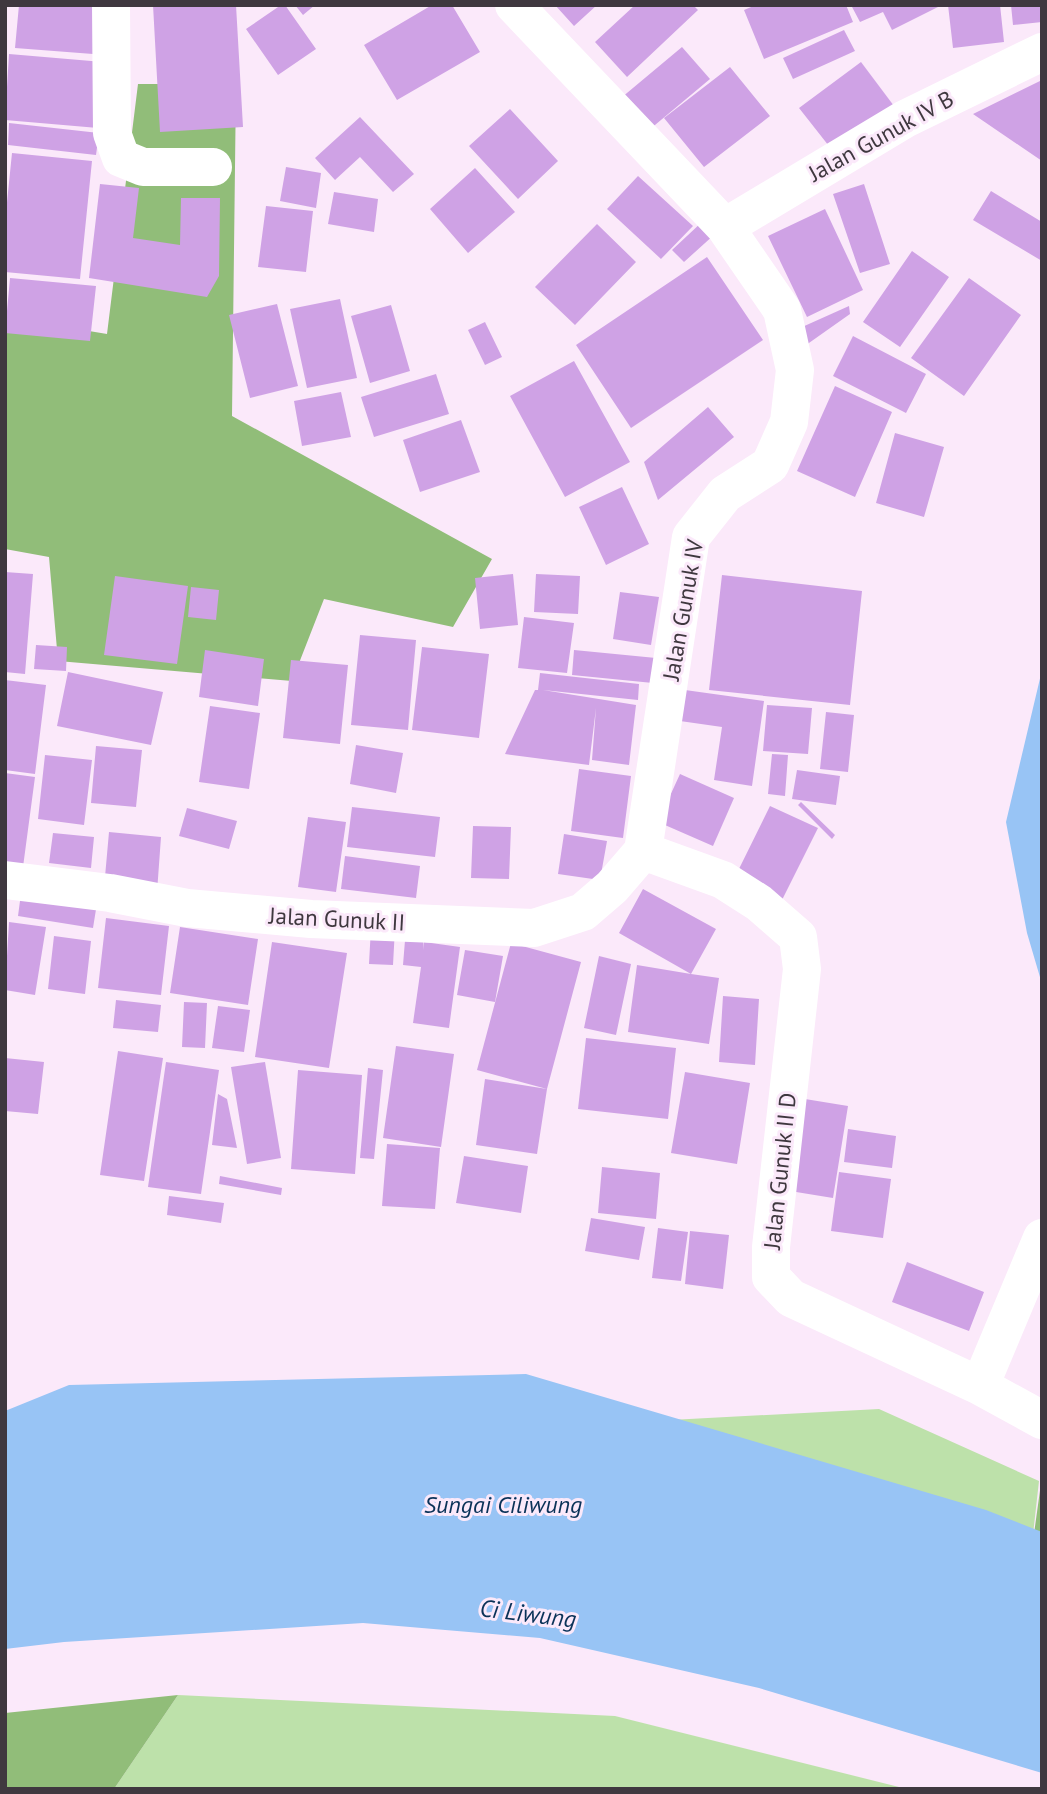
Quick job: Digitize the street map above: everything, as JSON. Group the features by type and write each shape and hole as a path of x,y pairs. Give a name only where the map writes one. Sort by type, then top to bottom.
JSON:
{"street":[{"path":"111,5 111,132 121,158 143,167 213,167"},
{"name":"Jalan Gunuk IV","path":"514,5 725,227 782,310 795,370 789,422 770,465 725,494 691,537 643,851"},
{"name":"Jalan Gunuk IV B","path":"725,227 905,119 1042,52"},
{"name":"Jalan Gunuk II","path":"5,880 110,893 187,908 311,919 534,928 583,912 612,887 643,851"},
{"name":"Jalan Gunuk II D","path":"643,851 723,880 759,903 797,937 802,970 771,1247 771,1277 791,1298 980,1386 1042,1420"},
{"path":"980,1386 1042,1238"}],"green space":[{"path":"138,84 236,84 232,416 492,559 453,627 324,599 292,681 58,661 49,557 5,549 5,317 107,334"},
{"path":"879,1409 1039,1481 1029,1570 558,1426"},
{"path":"1042,1476 1042,1576 1029,1570"},
{"path":"178,1695 615,1716 907,1789 114,1789"},
{"path":"178,1695 114,1789 5,1789 5,1713"}],"water":[{"path":"1042,670 1042,984 1027,933 1006,822"},
{"name":"Sungai Ciliwung","path":"526,1374 986,1510 1042,1532 1042,1773 759,1688 540,1638 363,1623 64,1642 5,1649 5,1411 69,1385"}],"building":[{"path":"19,5 97,5 93,54 15,48"},
{"path":"153,5 236,5 243,127 160,132"},
{"path":"285,5 316,49 278,75 246,29"},
{"path":"295,5 315,5 303,15"},
{"path":"432,5 452,5 480,52 397,100 364,45"},
{"path":"555,5 597,5 574,26"},
{"path":"635,5 693,5 698,10 627,77 595,42"},
{"path":"756,5 846,5 853,22 764,59 744,10"},
{"path":"851,5 942,5 892,30 883,12 860,22"},
{"path":"948,5 1000,5 1004,42 953,48"},
{"path":"1011,5 1042,5 1042,22 1013,25"},
{"path":"844,30 855,51 793,79 783,58"},
{"path":"682,47 710,79 649,130 621,98"},
{"path":"9,54 103,62 98,128 5,120"},
{"path":"861,62 897,110 836,155 799,108"},
{"path":"730,67 770,116 704,167 664,118"},
{"path":"1042,80 1042,161 973,114"},
{"path":"510,109 558,161 518,199 469,146"},
{"path":"360,117 414,174 393,192 360,157 335,180 315,158"},
{"path":"9,123 99,133 96,155 8,145"},
{"path":"12,153 92,161 80,279 5,272 5,222"},
{"path":"286,167 321,173 316,208 280,201"},
{"path":"475,168 515,212 468,253 430,209"},
{"path":"638,176 693,226 661,259 607,209"},
{"path":"100,184 139,188 133,238 180,245 181,198 220,198 219,276 207,297 89,278"},
{"path":"864,184 890,264 860,273 833,194"},
{"path":"991,191 1042,222 1042,261 973,220"},
{"path":"334,192 378,199 374,232 328,224"},
{"path":"266,206 313,211 306,272 258,267"},
{"path":"825,209 863,290 807,317 768,236"},
{"path":"703,221 715,234 684,262 672,250"},
{"path":"597,224 636,262 575,325 535,287"},
{"path":"912,251 949,277 900,347 863,322"},
{"path":"707,257 763,340 631,428 576,345"},
{"path":"10,278 96,286 90,341 5,333"},
{"path":"969,278 1021,315 964,396 911,358"},
{"path":"340,299 357,378 307,388 290,309"},
{"path":"277,304 298,386 250,398 229,315"},
{"path":"391,305 410,371 370,383 351,316"},
{"path":"849,306 850,314 799,350 791,332"},
{"path":"485,322 502,357 485,365 468,330"},
{"path":"853,336 926,374 906,413 833,376"},
{"path":"574,361 630,462 565,497 510,396"},
{"path":"436,374 449,414 374,437 361,397"},
{"path":"835,386 892,412 855,497 797,471"},
{"path":"341,392 351,437 302,446 294,401"},
{"path":"708,407 734,437 658,500 644,462"},
{"path":"461,420 480,472 420,492 403,440"},
{"path":"895,433 944,447 924,517 876,503"},
{"path":"622,487 649,544 606,565 579,507"},
{"path":"5,572 33,574 25,674 5,672"},
{"path":"513,574 518,625 480,629 475,578"},
{"path":"536,574 580,576 578,614 534,612"},
{"path":"722,575 862,591 850,705 709,690"},
{"path":"115,576 188,586 177,664 104,655"},
{"path":"191,587 219,590 216,620 188,617"},
{"path":"620,592 659,597 651,645 613,639"},
{"path":"524,617 574,623 567,673 518,668"},
{"path":"360,635 416,640 408,730 351,725"},
{"path":"36,645 67,647 66,671 34,669"},
{"path":"422,647 489,654 479,738 412,730"},
{"path":"205,650 264,659 258,706 199,697"},
{"path":"574,650 656,658 653,683 572,675"},
{"path":"291,660 348,665 340,744 283,738"},
{"path":"68,672 163,692 151,745 57,726"},
{"path":"540,673 639,684 638,700 543,690 636,705 629,765 592,760 596,708 589,765 505,754 535,690 538,690"},
{"path":"5,680 46,685 35,774 5,770"},
{"path":"685,690 764,701 752,786 714,780 722,727 680,721"},
{"path":"767,705 812,708 808,754 763,751"},
{"path":"210,706 260,713 249,789 199,782"},
{"path":"826,712 854,715 848,772 820,769"},
{"path":"356,745 403,753 396,793 350,784"},
{"path":"96,746 142,750 136,807 91,803"},
{"path":"772,754 788,755 785,796 768,794"},
{"path":"45,755 92,760 84,825 38,819"},
{"path":"579,769 631,776 623,838 571,831"},
{"path":"797,770 840,776 836,805 792,799"},
{"path":"5,773 35,777 23,867 5,865"},
{"path":"680,774 734,798 713,846 658,822"},
{"path":"801,802 835,835 832,839 798,805"},
{"path":"770,806 818,828 781,902 734,879"},
{"path":"352,807 440,817 435,857 347,847"},
{"path":"187,808 237,821 229,849 179,836"},
{"path":"308,817 346,822 336,892 298,887"},
{"path":"473,826 511,827 509,879 471,878"},
{"path":"109,832 161,837 157,892 104,888"},
{"path":"53,833 94,837 91,868 49,863"},
{"path":"564,834 607,841 600,880 558,874"},
{"path":"345,856 420,866 416,898 341,889"},
{"path":"22,886 98,897 93,928 18,916"},
{"path":"643,889 716,929 691,974 619,933"},
{"path":"106,918 169,926 161,995 98,988"},
{"path":"9,922 46,927 35,995 5,990"},
{"path":"180,927 258,939 248,1005 170,993"},
{"path":"371,927 395,928 393,965 369,964"},
{"path":"406,928 424,929 423,950 424,942 460,947 449,1028 413,1023 421,967 403,965"},
{"path":"54,936 91,941 85,994 48,989"},
{"path":"272,942 347,953 329,1068 255,1057"},
{"path":"511,943 581,962 547,1089 477,1070"},
{"path":"465,950 503,956 495,1002 457,995"},
{"path":"599,956 631,964 616,1035 584,1028"},
{"path":"637,965 719,978 709,1044 628,1032"},
{"path":"723,996 759,999 755,1065 719,1062"},
{"path":"116,1000 161,1005 158,1032 113,1028"},
{"path":"184,1002 207,1003 205,1048 182,1047"},
{"path":"218,1006 250,1010 244,1052 212,1048"},
{"path":"586,1038 676,1048 668,1119 578,1109"},
{"path":"396,1046 454,1054 441,1147 383,1138"},
{"path":"118,1051 163,1058 144,1181 100,1175"},
{"path":"5,1058 44,1062 38,1114 5,1111"},
{"path":"166,1062 219,1070 201,1194 148,1187"},
{"path":"265,1062 281,1158 247,1164 231,1067"},
{"path":"368,1068 383,1070 374,1159 360,1158"},
{"path":"298,1070 362,1075 355,1174 291,1169"},
{"path":"685,1072 750,1083 737,1164 671,1153"},
{"path":"485,1079 547,1089 537,1154 476,1145"},
{"path":"218,1094 227,1099 237,1148 212,1145"},
{"path":"805,1099 848,1106 833,1198 790,1191"},
{"path":"848,1129 896,1136 892,1168 844,1162"},
{"path":"387,1144 440,1148 435,1209 382,1206"},
{"path":"464,1156 528,1166 521,1213 456,1203"},
{"path":"602,1167 660,1173 656,1219 598,1213"},
{"path":"839,1172 891,1179 883,1238 831,1231"},
{"path":"220,1176 282,1188 281,1195 219,1184"},
{"path":"169,1196 224,1203 221,1223 167,1215"},
{"path":"591,1218 645,1227 639,1260 585,1251"},
{"path":"658,1228 688,1232 681,1281 652,1278"},
{"path":"690,1231 729,1235 723,1289 685,1284"},
{"path":"907,1262 984,1292 969,1331 892,1302"}],"water label":[{"name":"Ci Liwung","path":"528,1614"}]}
